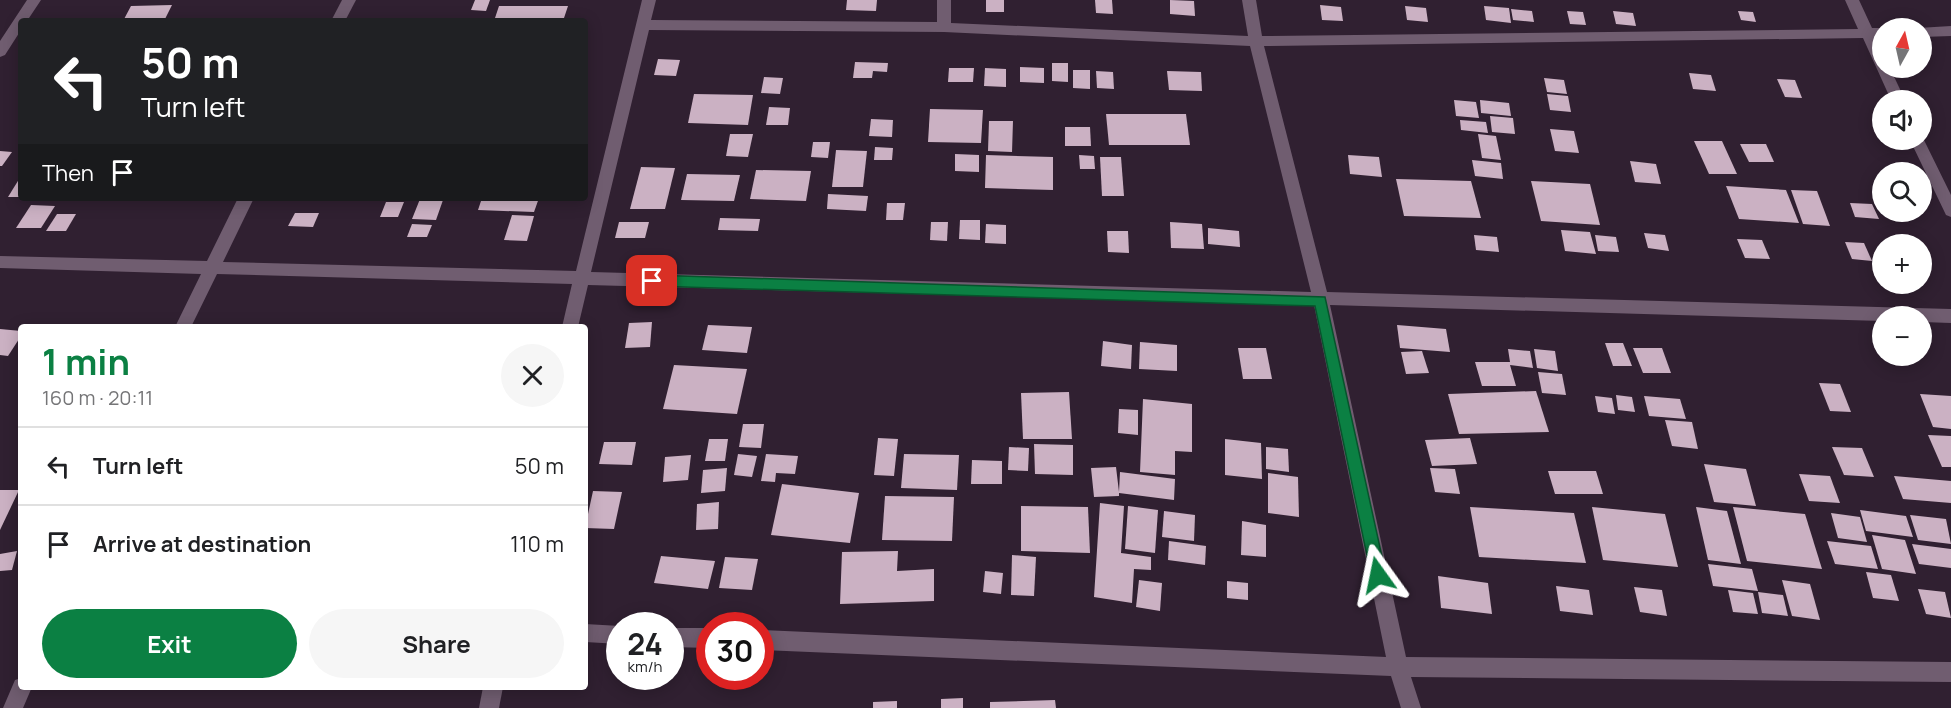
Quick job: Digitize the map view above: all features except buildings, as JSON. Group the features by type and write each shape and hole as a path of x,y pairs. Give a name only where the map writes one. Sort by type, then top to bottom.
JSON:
{"street":[{"path":"22,18 34,0"},
{"path":"340,18 349,0"},
{"path":"571,324 649,0"},
{"path":"944,0 944,27"},
{"path":"1249,0 1256,41 1321,300 1398,667 1411,708"},
{"path":"1852,0 1893,90"},
{"path":"0,52 18,24"},
{"path":"642,25 944,27 1256,41 1872,34"},
{"path":"1932,32 1951,31"},
{"path":"1922,150 1951,211"},
{"path":"184,324 210,267 244,201"},
{"path":"0,262 1951,316"},
{"path":"588,633 606,634"},
{"path":"774,641 1398,667 1951,672"},
{"path":"13,708 21,690"},
{"path":"489,708 492,690"}],"route":[{"path":"652,281 1321,300 1378,575"}]}
